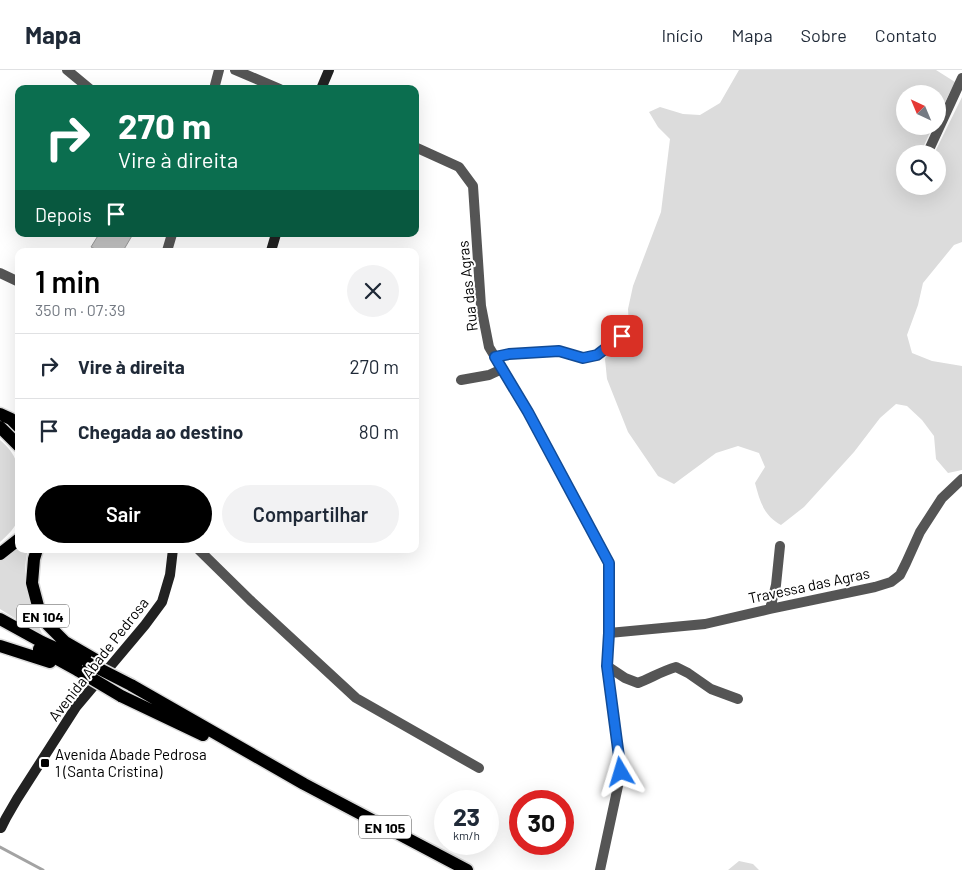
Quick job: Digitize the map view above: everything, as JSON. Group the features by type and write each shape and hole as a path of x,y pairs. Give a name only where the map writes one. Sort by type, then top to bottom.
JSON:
{"main road":[{"path":"0,414 11,419 15,424"},
{"path":"0,427 15,442"},
{"path":"0,554 15,542"},
{"name":"EN 104","path":"36,553 32,583 38,606 47,624 88,665"},
{"name":"EN 105","path":"0,619 88,665 121,696 304,784"},
{"name":"EN 105","path":"0,629 39,648 88,665"},
{"name":"EN 104","path":"0,646 88,665 131,685"},
{"name":"EN 105","path":"131,685 304,784 467,870"}],"street":[{"path":"67,70 85,85"},
{"path":"215,85 219,70"},
{"path":"235,70 271,85"},
{"path":"323,85 329,70"},
{"path":"931,145 962,78"},
{"name":"Rua das Agras","path":"419,150 459,167 473,186 481,306 489,346 528,412 609,563 607,666 621,772 600,870"},
{"path":"0,273 15,280"},
{"path":"495,357 509,354 559,351 583,358 597,355 622,336"},
{"path":"461,380 502,369"},
{"name":"Travessa das Agras","path":"609,633 705,624 891,582 900,575 920,532 942,498 962,479"},
{"path":"770,608 776,585 780,546"},
{"name":"Avenida Abade Pedrosa","path":"1,831 17,799 76,707 145,626 162,602 170,575 173,553"},
{"path":"202,553 356,698 480,768"},
{"path":"607,666 625,678 638,683 676,667 711,689 738,699"}],"shaded area":[{"path":"739,70 936,70 955,82 946,100 946,85 896,85 896,135 929,135 924,145 896,145 896,195 946,195 946,145 938,145 943,135 946,135 946,130 962,97 962,242 954,245 923,283 918,305 907,335 912,353 932,361 962,366 962,470 948,473 936,459 934,436 922,420 907,406 896,404 880,418 854,452 804,507 781,525 766,512 755,483 765,467 759,453 738,446 716,453 674,484 658,476 628,432 607,379 605,359 616,336 629,325 628,309 633,286 661,212 670,139 658,127 649,112 660,107 683,114 700,115 720,103"},
{"path":"0,440 15,459 15,525 0,542"},
{"path":"15,550 15,553 27,553 25,572 28,594 43,636 0,609 0,561"},
{"path":"739,861 753,864 759,870 728,870"}],"building":[{"path":"97,237 131,237 125,248 91,247"}],"waterway":[{"path":"0,847 43,870"}],"place":[{"name":"Avenida Abade Pedrosa 1 (Santa Cristina)","path":"45,763"}],"route":[{"path":"621,772 607,666 609,563 528,412 495,357 509,354 559,351 583,358 597,355 622,336"}]}
